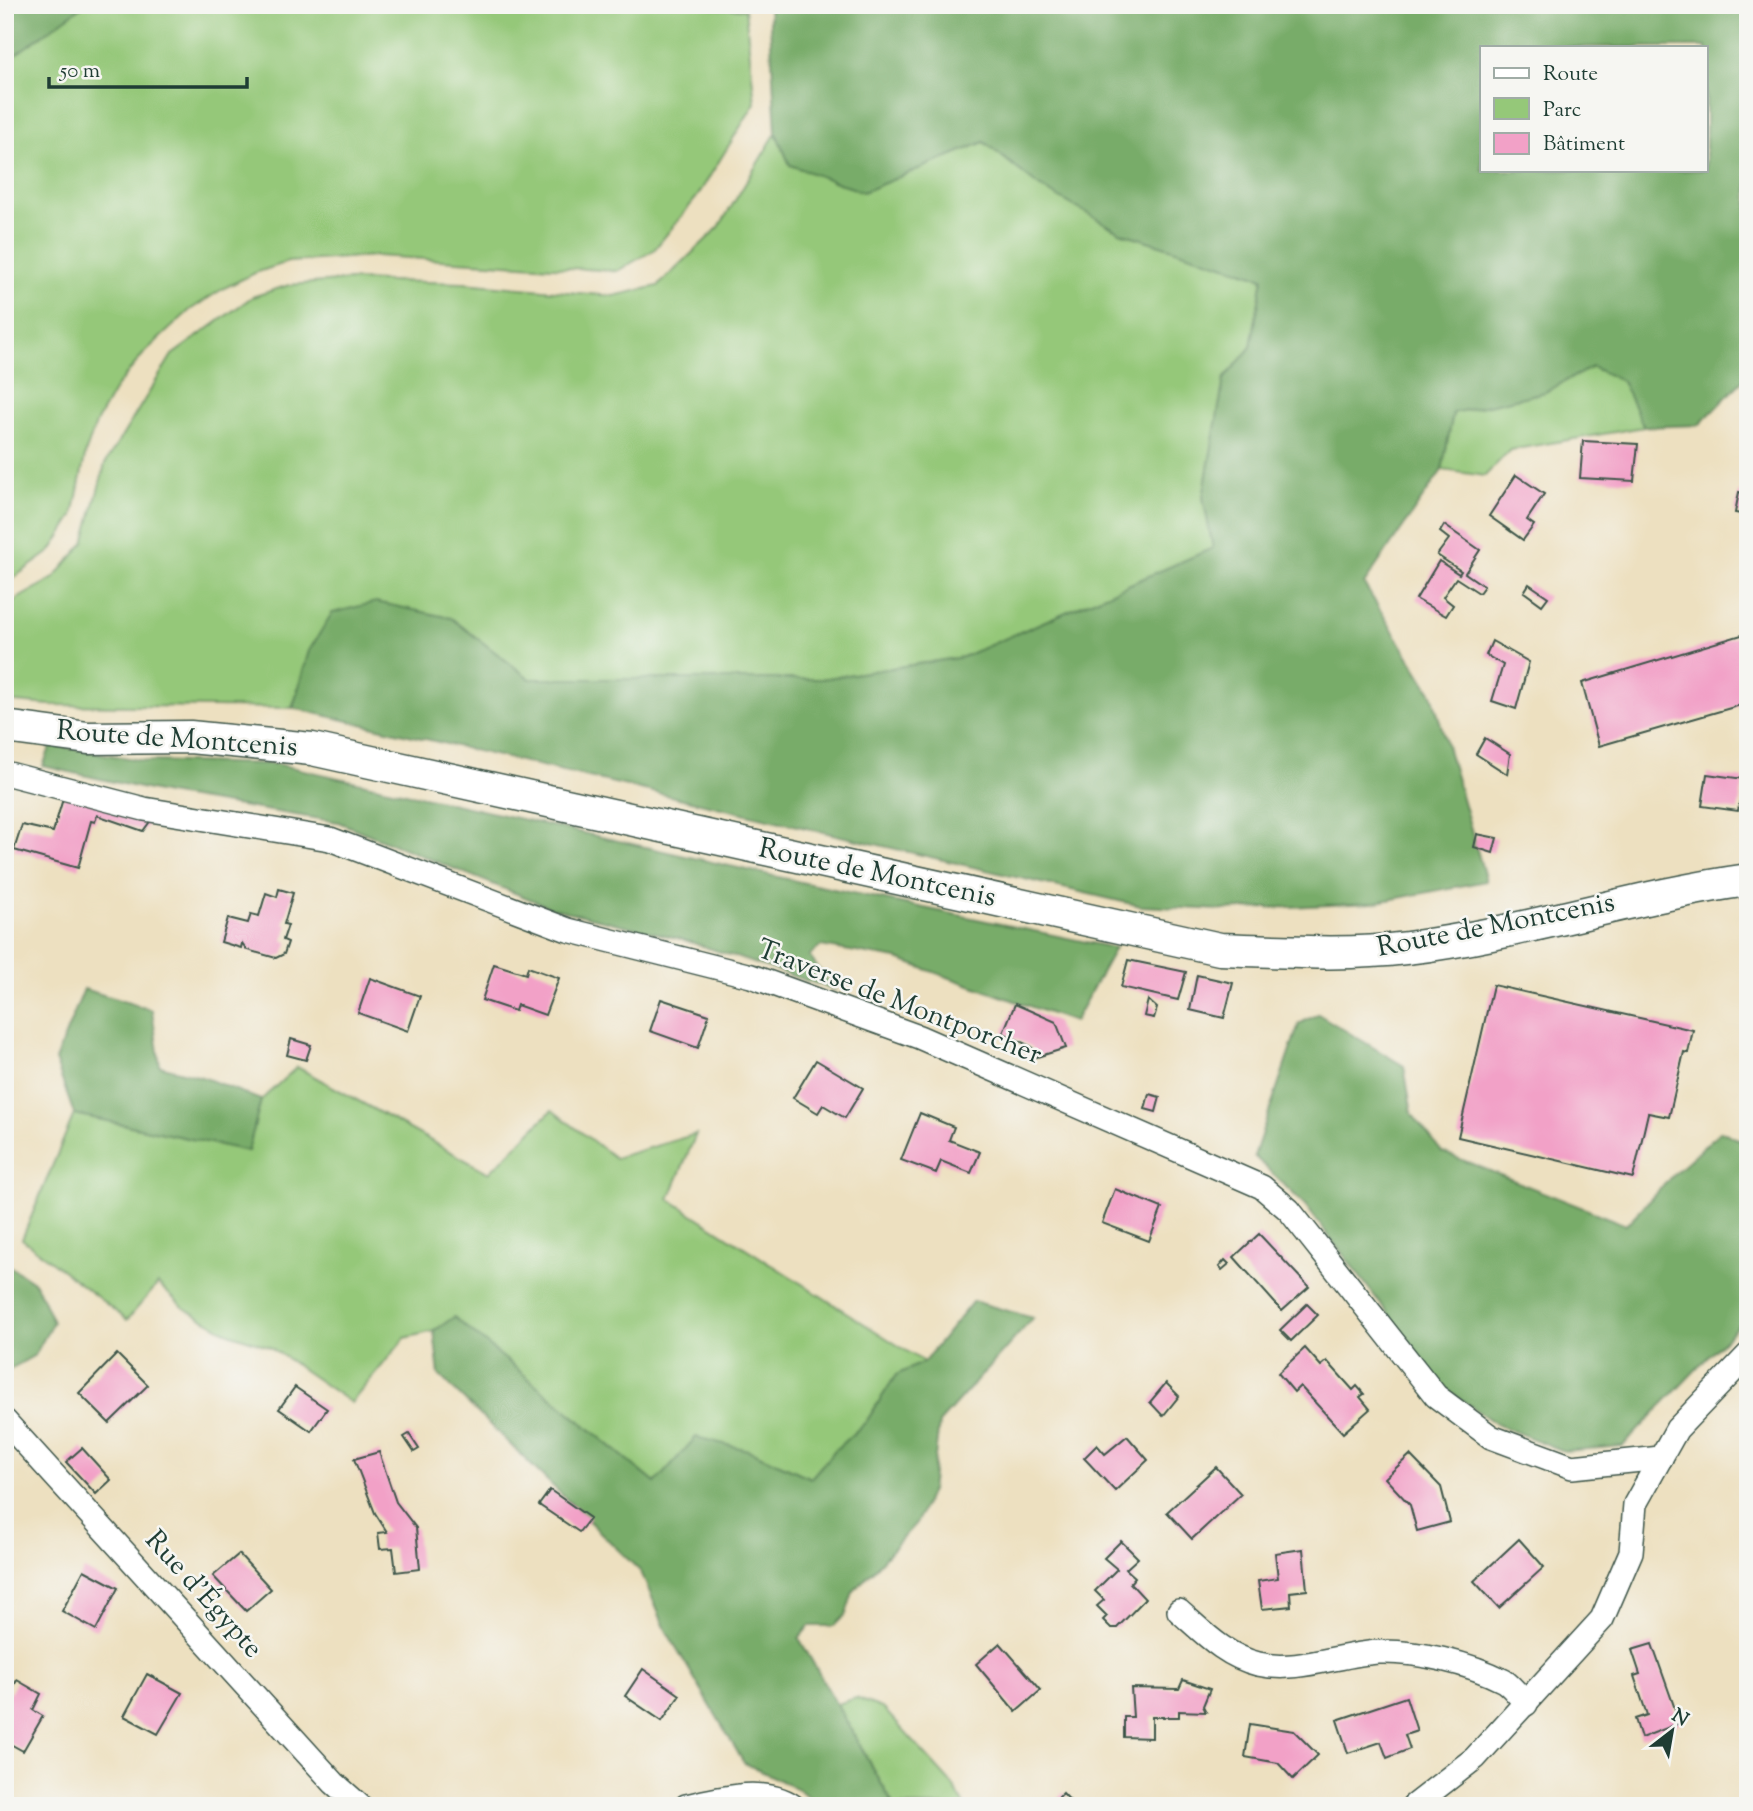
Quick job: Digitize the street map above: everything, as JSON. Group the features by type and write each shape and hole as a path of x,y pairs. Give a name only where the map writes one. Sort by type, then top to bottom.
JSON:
{"main road":[{"name":"Route de Montcenis","path":"5,727 88,738 190,737 312,749 1220,949 1324,953 1407,948 1679,889 1748,880"}],"street":[{"name":"Traverse de Montporcher","path":"5,773 144,809 330,839 568,930 751,976 919,1037 1262,1187 1289,1210 1436,1396 1491,1437 1572,1466 1661,1458"},
{"path":"1413,1806 1475,1758 1602,1619 1630,1552 1635,1504 1677,1429 1748,1355"},
{"name":"Rue d'Égypte","path":"5,1421 334,1783 360,1806"},
{"path":"1179,1611 1220,1647 1259,1664 1287,1666 1379,1652 1411,1655 1447,1662 1506,1682 1526,1704"},
{"path":"685,1806 732,1796 783,1799 793,1806"}],"green space":[{"path":"5,5 84,5 5,62"},
{"path":"84,5 709,5 712,8 745,9 755,103 697,197 654,250 617,271 376,256 288,262 255,273 224,288 190,310 146,351 116,387 97,421 86,451 73,516 51,551 5,584 5,62"},
{"path":"769,5 1748,5 1748,375 1699,425 1644,427 1622,381 1592,367 1545,392 1453,413 1442,470 1364,584 1432,694 1486,881 1372,903 1222,910 1140,906 293,708 309,651 332,613 376,602 451,618 530,679 821,679 963,657 1213,548 1203,497 1224,379 1251,347 1263,278 1120,232 1039,186 984,142 863,192 790,165 776,133"},
{"path":"776,133 790,165 863,192 984,142 1039,186 1120,232 1263,278 1251,347 1224,380 1203,497 1213,548 963,657 821,679 530,679 451,618 309,651 292,708 49,705 5,701 5,610 17,599 54,578 84,543 105,464 172,355 252,297 289,285 350,280 464,283 613,296 658,286 719,227"},
{"path":"1592,367 1622,381 1644,427 1510,450 1485,476 1442,470 1453,413 1545,392"},
{"path":"51,745 146,761 277,764 805,883 1115,948 1074,1022 897,959 821,946 809,956 835,990 681,939 552,908 338,822 167,794 43,766"},
{"path":"84,989 152,1010 160,1066 205,1078 261,1100 248,1151 74,1114 55,1060"},
{"path":"1318,1014 1404,1066 1412,1114 1442,1152 1626,1225 1676,1172 1721,1131 1748,1144 1748,1315 1623,1446 1564,1451 1498,1425 1445,1388 1305,1205 1254,1156 1299,1024"},
{"path":"297,1067 489,1173 552,1110 615,1158 696,1134 669,1199 924,1362 896,1375 866,1422 835,1450 811,1478 748,1450 655,1483 454,1318 434,1331 405,1338 351,1403 270,1347 229,1333 184,1308 158,1284 127,1320 22,1239 74,1114 248,1151 261,1100"},
{"path":"5,1263 36,1284 53,1322 35,1355 5,1372"},
{"path":"973,1301 1033,1318 939,1423 931,1491 917,1522 853,1592 846,1614 834,1626 809,1626 799,1638 894,1806 820,1806 798,1789 744,1763 666,1630 641,1572 439,1375 434,1331 454,1317 655,1483 696,1437 748,1450 811,1478 835,1450 866,1422 896,1375 924,1362"},
{"path":"856,1698 884,1709 953,1785 965,1806 894,1806 837,1704"}],"building":[{"path":"1583,441 1638,444 1634,481 1580,478"},
{"path":"1516,475 1544,494 1527,520 1534,525 1523,540 1489,516"},
{"path":"1739,492 1748,494 1747,515 1735,513"},
{"path":"1444,525 1480,550 1465,573 1484,586 1479,593 1456,578 1443,597 1453,605 1446,616 1416,599 1439,561 1459,574 1461,571 1437,555 1449,539 1440,532"},
{"path":"1529,584 1548,597 1542,605 1524,592"},
{"path":"1748,633 1748,703 1599,746 1582,683"},
{"path":"1492,641 1529,662 1516,709 1492,701 1503,665 1486,655"},
{"path":"1485,738 1510,754 1507,774 1476,754"},
{"path":"1707,774 1744,779 1738,811 1702,806"},
{"path":"65,792 154,816 143,831 97,815 95,822 91,821 78,868 14,850 22,825 53,832"},
{"path":"1477,834 1497,838 1493,853 1474,847"},
{"path":"279,889 293,893 284,924 288,925 283,940 288,942 284,954 276,958 247,950 242,943 241,948 221,942 228,918 248,923 251,914 259,916 266,893 277,897"},
{"path":"1128,960 1186,972 1178,1000 1121,987"},
{"path":"494,964 526,974 528,967 559,978 545,1015 517,1005 515,1011 482,1000"},
{"path":"1197,975 1233,983 1224,1018 1190,1010"},
{"path":"370,978 420,996 408,1031 358,1013"},
{"path":"1493,985 1693,1030 1688,1053 1684,1052 1669,1117 1648,1113 1633,1178 1458,1137"},
{"path":"661,999 709,1015 698,1048 650,1031"},
{"path":"1148,1000 1157,1008 1154,1018 1144,1016"},
{"path":"1015,1004 1056,1022 1066,1048 1037,1057 1032,1047 1003,1033"},
{"path":"291,1039 311,1045 306,1060 287,1055"},
{"path":"816,1060 863,1088 845,1118 823,1105 818,1113 793,1098"},
{"path":"1149,1094 1160,1097 1156,1112 1145,1109"},
{"path":"920,1113 954,1127 949,1140 980,1152 971,1173 941,1161 936,1173 901,1160"},
{"path":"1115,1189 1162,1208 1149,1241 1102,1223"},
{"path":"1259,1234 1309,1287 1282,1311 1234,1257"},
{"path":"1225,1260 1229,1264 1222,1270 1219,1267"},
{"path":"1307,1304 1318,1315 1291,1341 1280,1330"},
{"path":"1305,1348 1321,1366 1327,1361 1353,1390 1357,1386 1364,1394 1360,1397 1370,1409 1343,1433 1300,1386 1294,1392 1278,1373"},
{"path":"117,1354 148,1385 109,1423 79,1393"},
{"path":"1166,1383 1179,1396 1163,1416 1150,1402"},
{"path":"295,1387 327,1409 311,1431 279,1409"},
{"path":"409,1434 419,1449 414,1452 404,1437"},
{"path":"1127,1436 1148,1460 1115,1491 1084,1458 1097,1445 1105,1454"},
{"path":"82,1448 111,1480 96,1494 66,1462"},
{"path":"379,1452 396,1502 416,1528 420,1569 396,1572 393,1548 380,1549 378,1533 387,1532 375,1513 354,1459"},
{"path":"1410,1455 1441,1487 1450,1522 1417,1531 1410,1505 1385,1478"},
{"path":"1216,1467 1241,1494 1192,1539 1167,1512"},
{"path":"550,1490 590,1518 579,1532 539,1505"},
{"path":"1519,1539 1544,1567 1499,1608 1474,1581"},
{"path":"1121,1541 1138,1558 1126,1569 1135,1577 1130,1583 1145,1599 1117,1628 1111,1628 1103,1620 1107,1616 1097,1606 1104,1600 1095,1591 1117,1569 1104,1558"},
{"path":"1303,1549 1307,1590 1290,1592 1291,1606 1262,1609 1258,1581 1278,1578 1275,1553"},
{"path":"239,1554 271,1589 246,1611 213,1576"},
{"path":"84,1570 118,1588 96,1630 62,1611"},
{"path":"1000,1643 1041,1690 1016,1712 976,1664"},
{"path":"1652,1644 1680,1723 1641,1738 1635,1719 1647,1715 1634,1676 1640,1674 1632,1650"},
{"path":"643,1669 680,1695 662,1721 625,1696"},
{"path":"147,1674 182,1693 158,1734 124,1716"},
{"path":"17,1680 41,1694 33,1710 43,1716 23,1751 5,1741 5,1703"},
{"path":"1183,1680 1210,1689 1203,1706 1206,1712 1179,1711 1179,1717 1152,1717 1152,1738 1124,1737 1124,1717 1133,1717 1131,1688 1179,1689"},
{"path":"1406,1697 1417,1731 1405,1735 1410,1749 1387,1758 1381,1742 1348,1753 1337,1720"},
{"path":"1250,1724 1294,1731 1318,1755 1293,1779 1278,1763 1245,1757"},
{"path":"1063,1793 1075,1806 1050,1806"}]}
